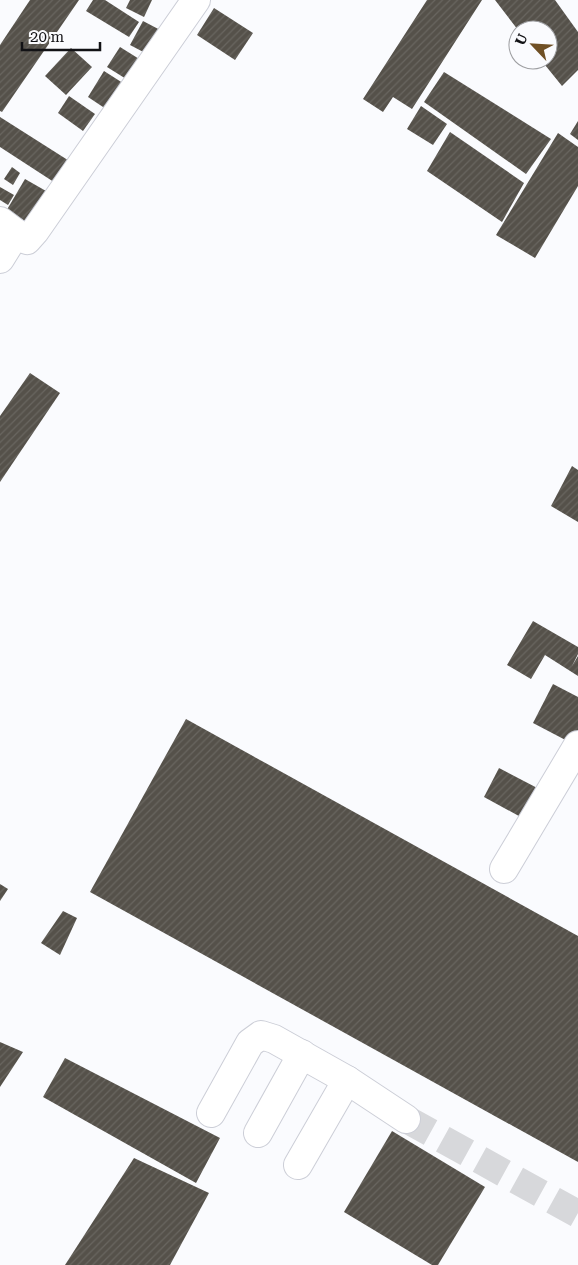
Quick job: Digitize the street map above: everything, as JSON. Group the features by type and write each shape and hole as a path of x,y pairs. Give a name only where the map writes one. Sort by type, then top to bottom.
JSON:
{"street":[{"path":"0,259 8,227 27,240 35,231 196,0"},
{"path":"504,869 578,745"},
{"path":"212,1113 250,1043 261,1035 274,1039 348,1080 406,1119"},
{"path":"258,1133 302,1054"},
{"path":"298,1165 348,1080"}],"building":[{"path":"30,0 79,0 2,112 0,111 0,45"},
{"path":"93,0 105,0 139,22 129,37 86,11"},
{"path":"130,0 152,0 144,17 126,8"},
{"path":"427,0 482,0 412,109 393,97 383,112 363,99"},
{"path":"495,0 555,0 578,32 578,70 562,86 549,70 558,70 558,20 510,20"},
{"path":"214,8 253,33 235,60 197,35"},
{"path":"143,21 164,32 151,56 130,45"},
{"path":"120,47 144,62 131,82 107,67"},
{"path":"71,48 92,67 66,95 45,76"},
{"path":"104,71 126,85 109,111 88,97"},
{"path":"444,72 551,139 526,174 424,102"},
{"path":"69,96 95,114 83,131 58,113"},
{"path":"421,106 447,124 433,145 407,129"},
{"path":"0,117 74,164 60,186 0,147"},
{"path":"578,121 578,140 570,134"},
{"path":"450,132 524,183 502,222 427,171"},
{"path":"558,133 578,147 578,186 535,258 496,235"},
{"path":"12,167 20,173 13,185 4,179"},
{"path":"25,179 46,191 26,226 5,213"},
{"path":"0,187 14,195 8,205 0,200"},
{"path":"30,373 60,393 0,482 0,416"},
{"path":"572,466 578,470 578,522 551,506"},
{"path":"533,621 578,647 578,654 572,666 578,656 578,676 545,655 531,679 507,665"},
{"path":"553,684 578,697 578,739 575,745 533,723"},
{"path":"186,719 578,936 578,1162 90,892"},
{"path":"499,768 543,791 528,821 484,797"},
{"path":"0,884 8,889 0,901"},
{"path":"63,911 77,918 60,955 41,943"},
{"path":"0,1042 23,1052 0,1087"},
{"path":"65,1058 220,1138 196,1183 43,1097"},
{"path":"392,1131 485,1187 438,1265 432,1265 344,1212"},
{"path":"134,1158 209,1193 170,1265 65,1265"}],"tunnel":[{"path":"406,1119 578,1214"}]}
